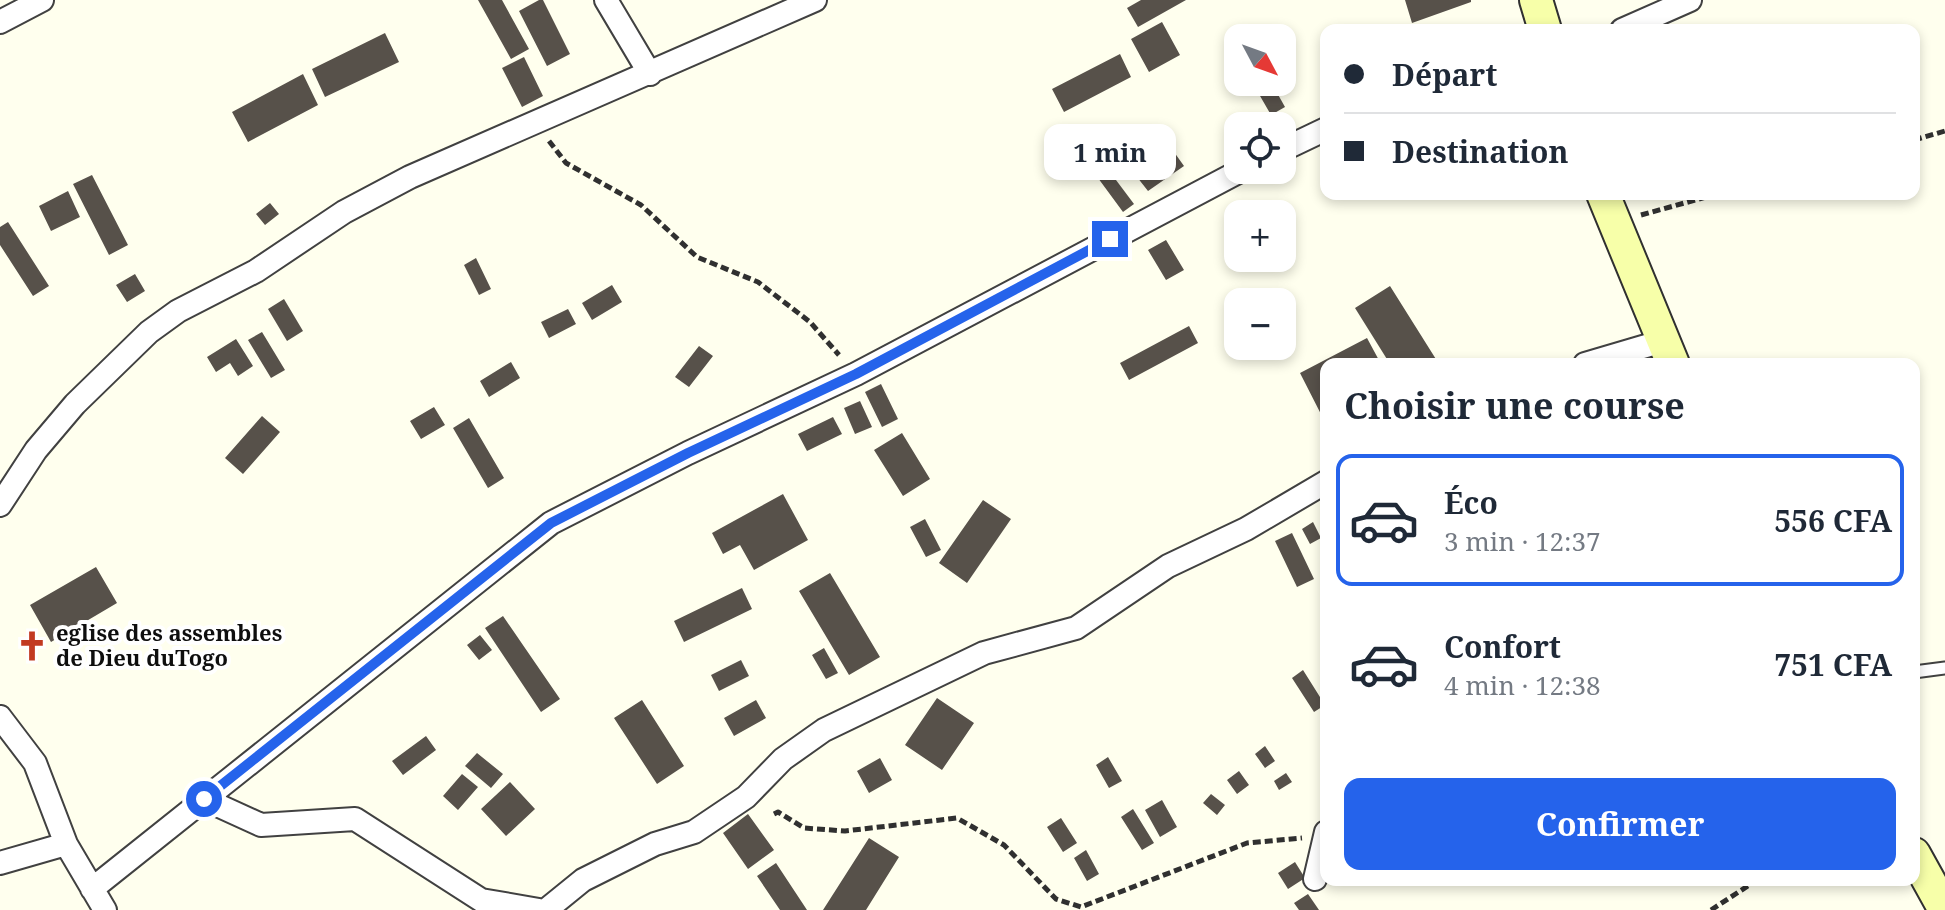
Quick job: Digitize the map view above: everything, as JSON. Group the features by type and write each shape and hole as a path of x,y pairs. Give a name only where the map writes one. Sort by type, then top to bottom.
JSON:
{"main road":[{"path":"1536,0 1543,24"},
{"path":"1608,208 1668,353"},
{"path":"1920,865 1945,910"}],"street":[{"path":"0,22 42,0"},
{"path":"606,0 650,74"},
{"path":"0,505 36,450 75,404 149,332 178,311 256,271 344,212 410,177 815,0"},
{"path":"1636,24 1690,0"},
{"path":"1296,143 1320,132"},
{"path":"92,889 551,523 688,453 856,374 1224,180"},
{"path":"1630,358 1668,353"},
{"path":"546,910 583,880 655,844 694,832 746,797 783,759 824,730 984,653 1076,628 1168,566 1246,529 1320,486"},
{"path":"0,717 35,763 66,844 105,910"},
{"path":"204,799 261,825 355,819 481,900 539,910"},
{"path":"0,863 66,844"},
{"path":"1315,879 1320,854"}],"lane":[{"path":"1920,671 1945,668"}],"path":[{"path":"535,124 566,163 641,205 697,257 758,282 810,322 856,374"},
{"path":"1920,138 1945,131"},
{"path":"1608,208 1670,200"},
{"path":"774,814 778,812 804,828 845,831 957,818 1004,845 1056,899 1081,907 1247,843 1320,834"},
{"path":"1711,910 1748,886"}],"building":[{"path":"478,0 502,0 529,49 511,59"},
{"path":"543,0 570,54 547,66 519,11"},
{"path":"1141,0 1186,0 1138,27 1127,8"},
{"path":"1405,0 1471,0 1471,2 1412,23"},
{"path":"1162,22 1180,55 1149,72 1131,39"},
{"path":"385,33 399,62 325,97 312,69"},
{"path":"1120,54 1131,77 1064,112 1052,89"},
{"path":"524,57 543,96 522,107 502,68"},
{"path":"303,74 318,105 248,142 232,112"},
{"path":"1260,96 1279,96 1285,107 1269,112"},
{"path":"1174,152 1184,166 1148,191 1137,177"},
{"path":"1110,172 1134,204 1123,212 1098,178"},
{"path":"92,175 128,245 109,255 73,184"},
{"path":"68,191 80,217 51,231 39,206"},
{"path":"270,203 279,214 265,225 256,214"},
{"path":"8,222 49,286 33,296 0,245 0,227"},
{"path":"1166,240 1184,270 1166,280 1148,250"},
{"path":"476,258 491,289 479,295 464,265"},
{"path":"135,274 145,291 127,302 116,285"},
{"path":"612,285 622,302 592,320 582,303"},
{"path":"1390,286 1435,358 1386,358 1355,308"},
{"path":"284,299 303,331 287,341 268,309"},
{"path":"568,309 576,324 549,338 541,322"},
{"path":"1189,326 1198,343 1129,380 1120,363"},
{"path":"262,332 285,370 271,378 248,340"},
{"path":"1367,338 1378,358 1329,358"},
{"path":"236,339 253,366 238,376 230,363 216,372 207,357"},
{"path":"699,346 713,356 689,387 675,377"},
{"path":"511,362 520,378 489,397 480,381"},
{"path":"1320,363 1320,412 1300,373"},
{"path":"881,384 898,419 882,427 865,392"},
{"path":"860,401 872,427 855,434 844,408"},
{"path":"434,407 445,425 421,439 410,421"},
{"path":"262,416 280,432 243,474 225,458"},
{"path":"833,417 842,434 807,451 798,434"},
{"path":"469,418 504,478 488,488 453,428"},
{"path":"902,433 930,479 903,496 874,450"},
{"path":"783,494 808,540 754,570 740,545 723,554 712,533"},
{"path":"983,500 1011,519 967,583 939,563"},
{"path":"925,519 941,550 926,557 910,527"},
{"path":"1313,522 1320,539 1310,544 1302,529"},
{"path":"1292,533 1314,579 1297,587 1275,541"},
{"path":"96,567 117,603 51,642 30,605"},
{"path":"830,573 880,657 849,675 799,591"},
{"path":"742,588 752,609 684,642 674,621"},
{"path":"503,616 560,699 541,712 485,628"},
{"path":"480,635 492,650 479,660 467,645"},
{"path":"824,648 838,673 826,679 812,655"},
{"path":"741,660 749,676 719,691 711,675"},
{"path":"1303,670 1320,697 1320,708 1314,712 1292,678"},
{"path":"937,698 974,723 942,770 905,745"},
{"path":"642,700 684,766 657,784 614,718"},
{"path":"756,700 766,718 734,736 724,718"},
{"path":"426,736 436,750 403,775 392,761"},
{"path":"1265,746 1275,761 1265,768 1255,754"},
{"path":"477,753 503,774 491,788 465,766"},
{"path":"1108,757 1122,781 1109,788 1096,765"},
{"path":"880,758 892,780 869,793 857,771"},
{"path":"1239,771 1249,785 1237,794 1227,780"},
{"path":"1286,773 1292,782 1279,790 1274,781"},
{"path":"462,774 478,787 458,810 443,796"},
{"path":"510,782 535,809 506,836 481,809"},
{"path":"1211,794 1225,805 1217,815 1203,803"},
{"path":"1162,800 1177,827 1160,837 1145,810"},
{"path":"1133,809 1154,843 1142,850 1121,817"},
{"path":"748,814 774,850 748,869 723,833"},
{"path":"1061,818 1077,843 1063,852 1047,827"},
{"path":"869,838 899,857 866,910 823,910"},
{"path":"1086,850 1099,874 1087,881 1074,858"},
{"path":"1295,862 1305,878 1288,889 1278,873"},
{"path":"776,863 807,910 780,910 757,876"},
{"path":"1308,894 1319,910 1299,910 1294,903"}],"place":[{"name":"eglise des assembles de Dieu duTogo","path":"32,646"}],"route":[{"path":"204,799 551,523 688,453 856,374 1110,239"}]}
